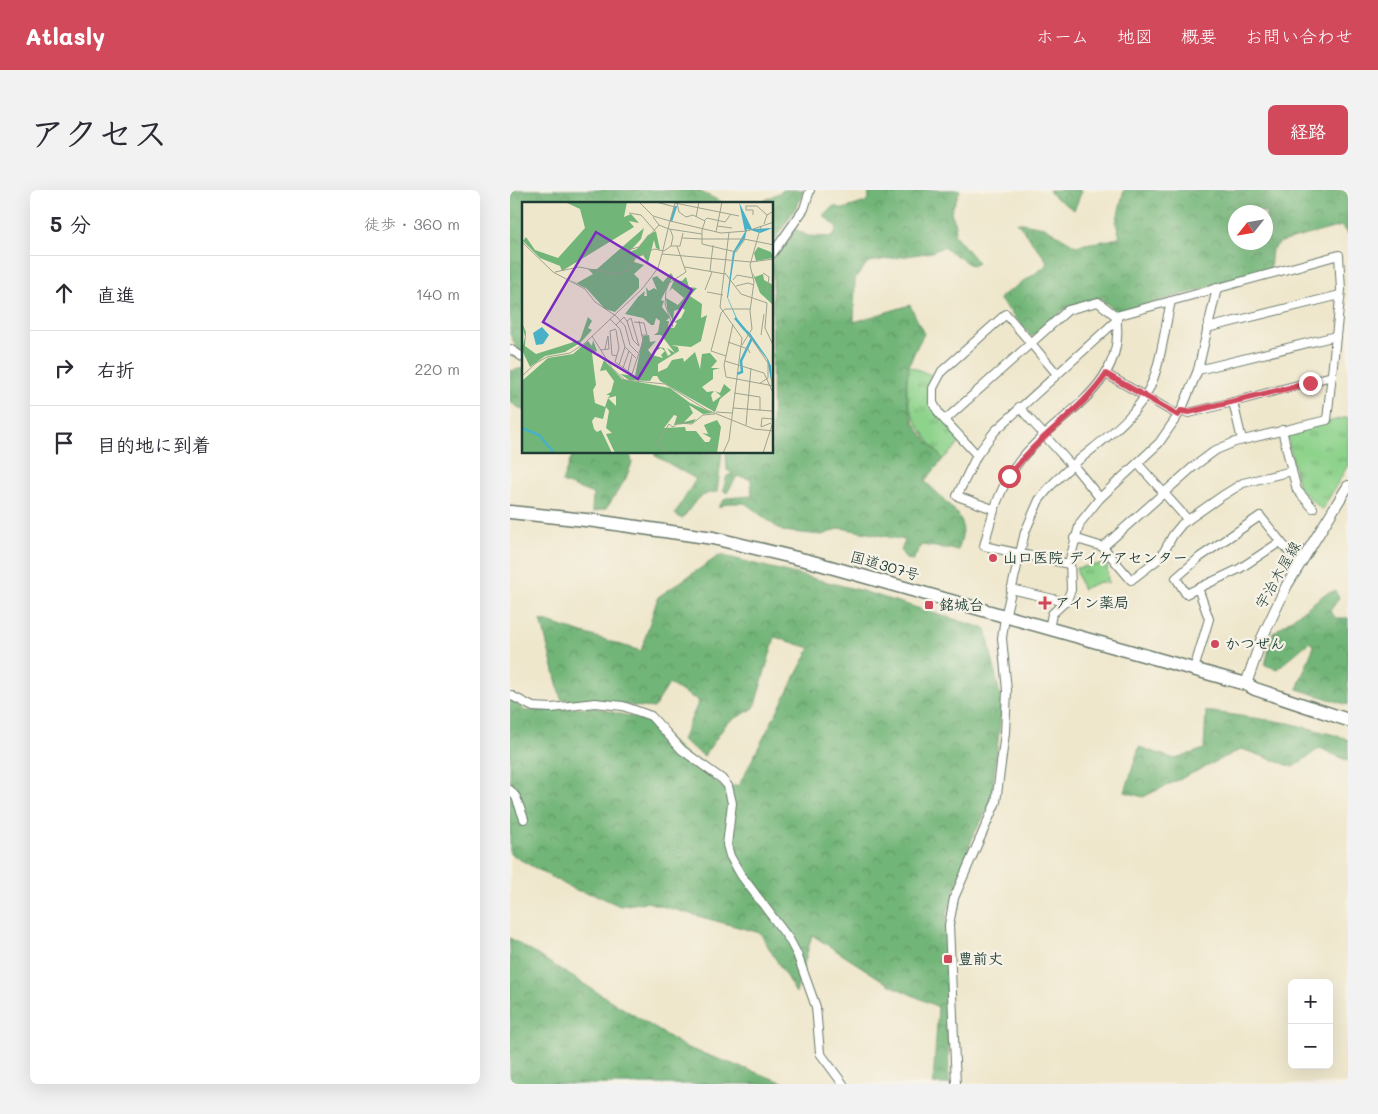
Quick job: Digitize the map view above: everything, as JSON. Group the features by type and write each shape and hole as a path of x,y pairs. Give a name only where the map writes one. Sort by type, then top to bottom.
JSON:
{"highway":[{"name":"国道307号","path":"510,512 595,521 713,538 809,561 1005,618 1246,684 1255,689 1348,720"},
{"name":"国道307号","path":"1246,684 1256,683 1348,714"}],"main road":[{"name":"宇治木屋線","path":"1246,684 1272,615 1348,486"}],"street":[{"path":"774,251 804,209 810,190"},
{"path":"993,509 957,496 985,442 1019,407 1117,318 1217,288 1339,255 1340,295 1327,420 1242,440 1205,457 1103,547"},
{"path":"1048,629 1052,614 1066,602 1071,590 1069,564 1074,538 1087,512 1159,443 1179,413 1198,370 1206,328 1217,288"},
{"path":"1206,328 1340,295"},
{"path":"945,420 1068,310 1098,302 1117,318"},
{"path":"956,1084 949,925 954,898 996,802 1006,708 1002,638 1019,554 1029,520 1039,500 1055,481 1125,420 1145,396 1154,375 1171,302"},
{"path":"977,455 945,420 934,403 935,382 942,371 1006,314 1057,374"},
{"path":"1069,564 984,546 993,509 1013,470 1045,435 1085,400 1106,374 1116,348 1117,318"},
{"path":"1198,370 1336,336"},
{"path":"510,349 522,357"},
{"path":"1106,374 1179,413 1233,402 1332,376"},
{"path":"1233,402 1242,440"},
{"path":"1019,407 1100,498"},
{"path":"1282,430 1297,490 1313,508"},
{"path":"1138,464 1188,520"},
{"path":"1074,538 1103,547 1131,580 1161,557 1173,535 1188,520 1244,483 1292,471"},
{"path":"1280,542 1239,569 1186,594 1176,578 1200,557 1260,516 1280,542 1302,562"},
{"path":"1194,669 1209,619 1198,588"},
{"path":"1011,589 1066,602"},
{"path":"510,695 533,707 552,708 595,703 623,706 651,716 682,750 722,779 728,786 732,803 726,844 730,856 741,875 789,939 797,954 816,1006 820,1053 843,1084"},
{"path":"510,790 516,797 524,820"}],"green space":[{"path":"510,190 697,190 721,202 522,202 522,353 518,351 510,334"},
{"path":"784,190 804,190 796,207 774,241 774,202 762,202"},
{"path":"867,190 960,190 951,212 956,225 954,234 978,263 972,266 943,247 932,252 868,262 855,279 854,322 910,305 924,334 913,355 907,376 906,387 909,410 923,437 943,459 925,481 956,512 962,522 963,529 958,550 921,545 913,560 906,559 901,551 905,540 841,528 822,535 782,531 745,503 729,503 718,507 726,498 752,496 751,479 737,476 727,493 723,490 727,476 733,474 727,470 726,454 774,454 774,257 793,228 808,236 833,237 837,227 823,215 834,206 843,209 866,202 869,195"},
{"path":"1049,190 1082,191 1074,210 1052,195"},
{"path":"1124,190 1348,190 1348,234 1341,226 1281,242 1273,248 1273,205 1228,205 1228,250 1272,250 1270,271 1117,312 1100,298 1066,308 1032,337 1000,300 1000,297 1045,267 1047,261 1017,222 1044,227 1076,246 1120,237 1116,223"},
{"path":"909,366 934,376 930,396 961,442 943,459 919,427 914,417 907,394"},
{"path":"522,368 522,410 510,402 510,371"},
{"path":"1348,417 1348,465 1322,510 1299,488 1287,436 1290,431"},
{"path":"573,454 630,454 632,463 625,480 606,509 592,512 593,494 562,482"},
{"path":"722,454 717,492 700,497 682,519 675,514 696,479 654,455"},
{"path":"720,555 859,590 986,629 1002,705 991,803 973,836 946,916 949,1084 933,1084 938,1007 888,984 812,935 796,993 760,933 647,902 620,906 596,895 575,890 510,854 510,785 512,783 510,781 510,699 525,711 592,707 649,721 723,788 739,785 810,648 775,637 754,708 727,723 704,756 682,740 699,701 669,684 654,708 561,699 541,620 641,651 658,597"},
{"path":"1107,563 1108,583 1100,582 1082,589 1076,568"},
{"path":"1335,591 1339,598 1330,611 1336,618 1348,618 1348,705 1297,689 1314,646 1309,642 1277,669 1265,665 1273,633 1325,594"},
{"path":"1206,711 1289,723 1342,737 1348,740 1348,761 1320,748 1293,767 1242,749 1143,797 1125,792 1139,747 1175,759 1204,749"},
{"path":"510,938 685,1047 788,1084 510,1084"}],"place":[{"name":"山口医院 デイケアセンター","path":"993,558"},
{"name":"アイン薬局","path":"1045,603"},
{"name":"銘城台","path":"929,605"},
{"name":"かつぜん","path":"1215,644"},
{"name":"豊前丈","path":"948,959"}],"route":[{"path":"1009,476 1021,458 1049,430 1077,408 1106,374 1178,415 1181,411 1189,412 1310,383"}]}
